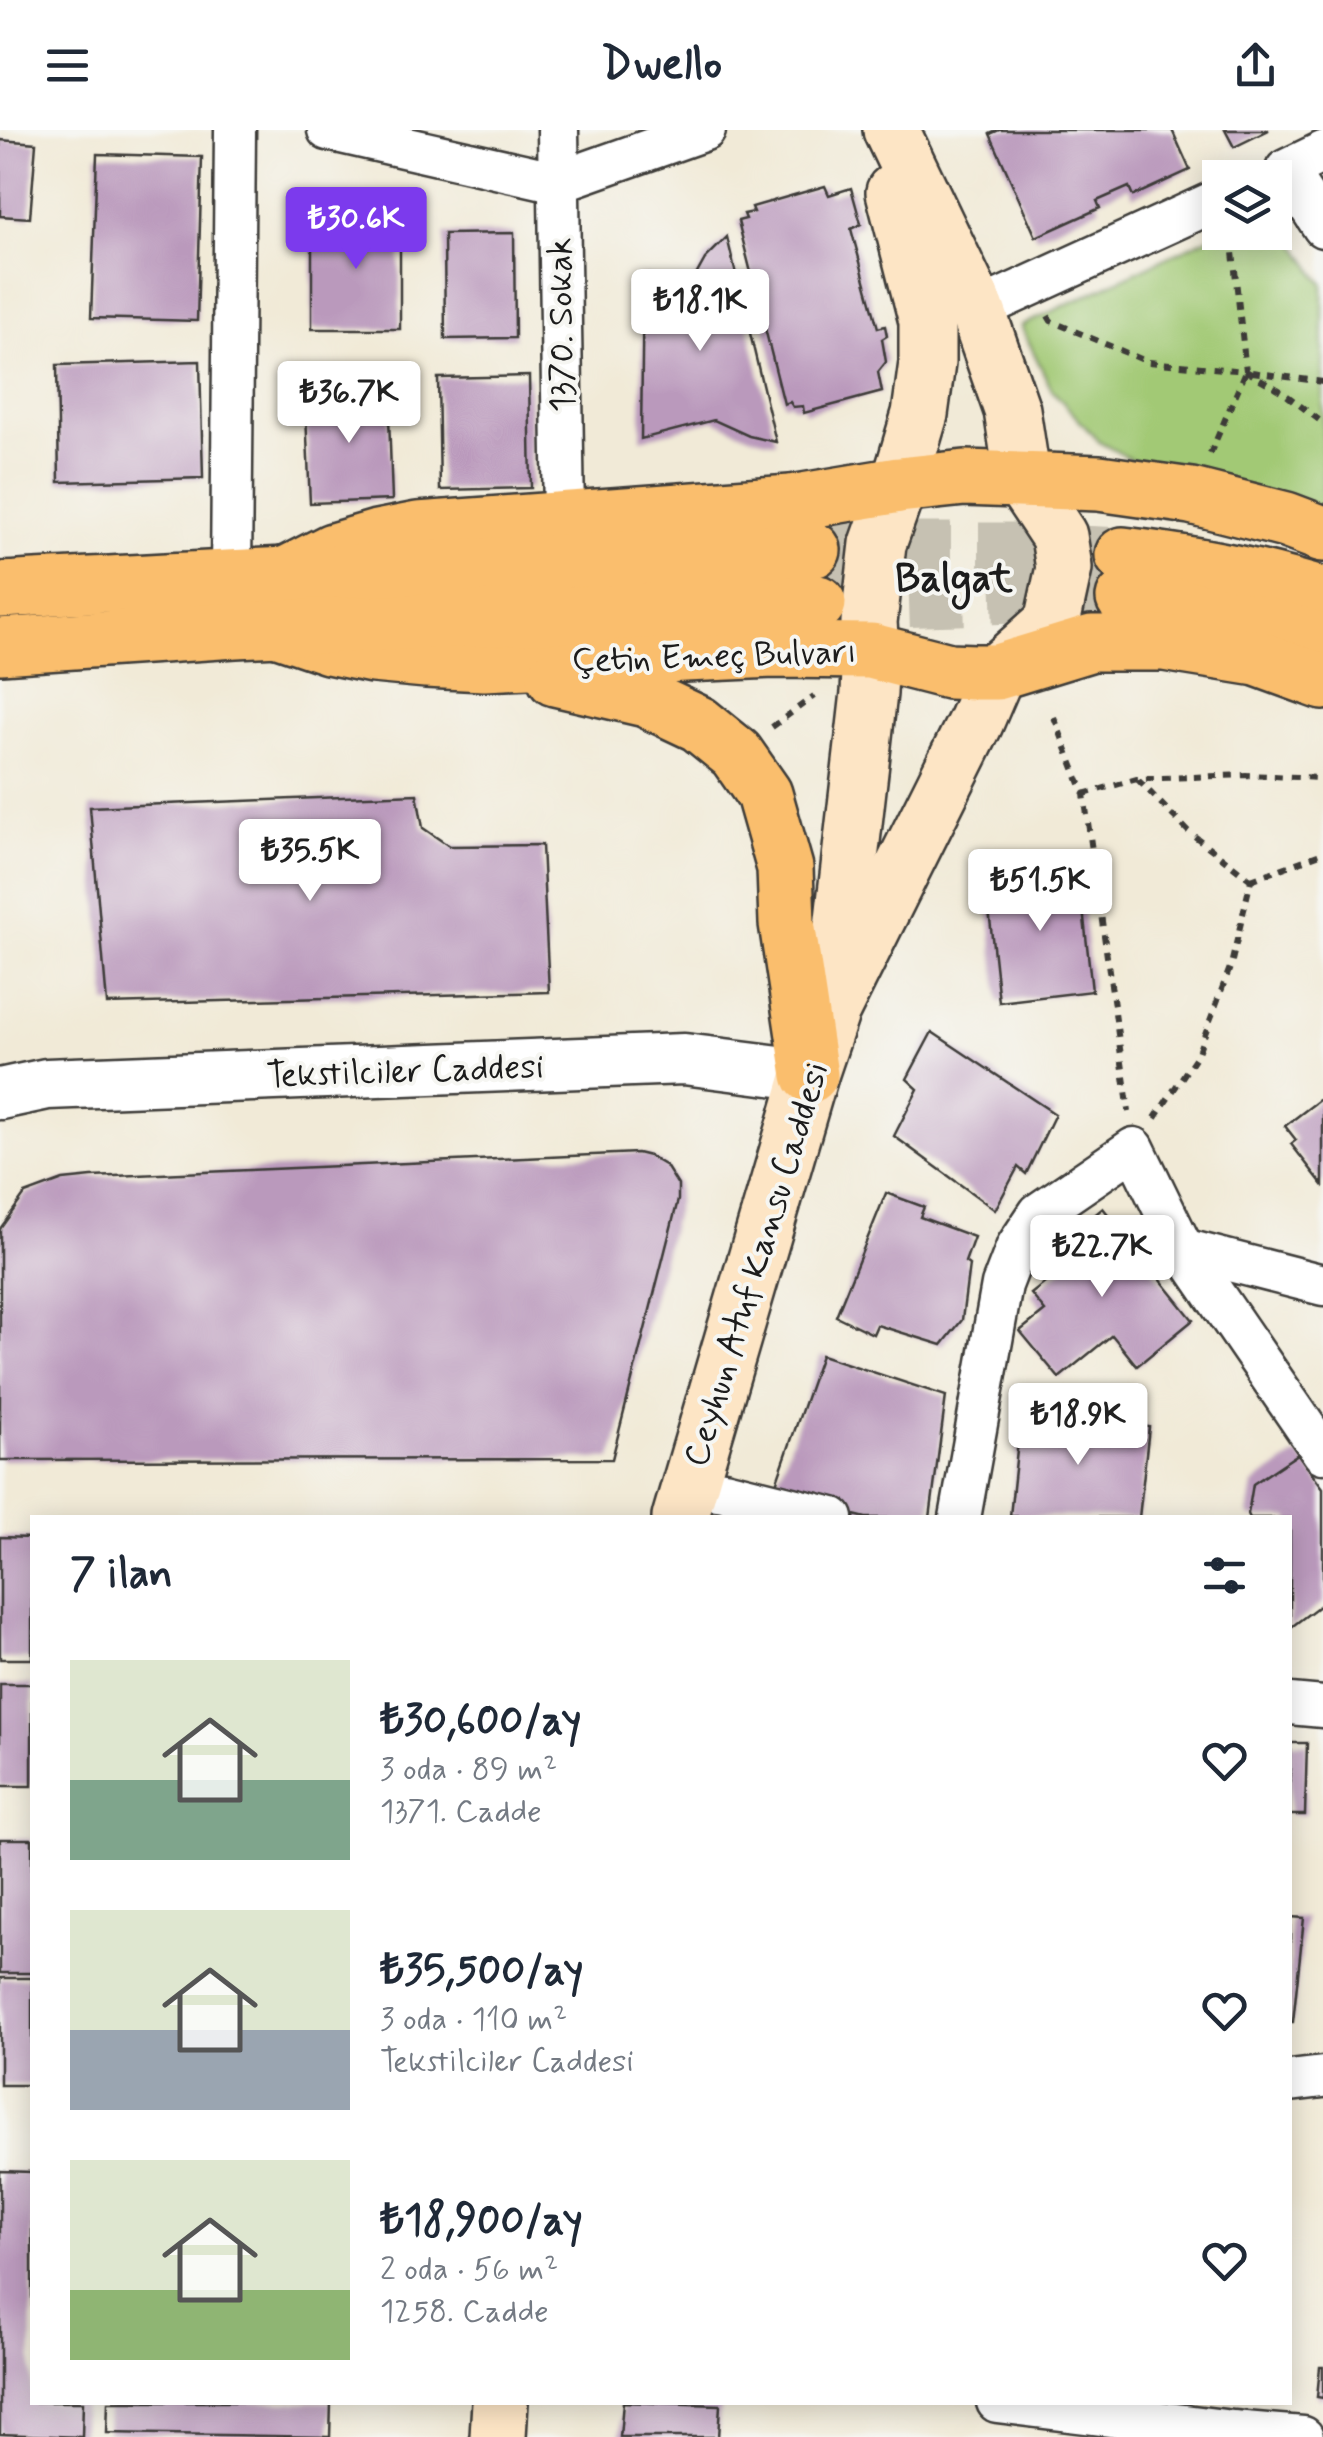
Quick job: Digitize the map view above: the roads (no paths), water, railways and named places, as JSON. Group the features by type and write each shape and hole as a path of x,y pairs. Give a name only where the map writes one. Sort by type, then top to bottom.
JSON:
{"main road":[{"name":"Ceyhun Atuf Kansu Caddesi","path":"832,1010 869,693 869,622 878,544 922,406 926,363 926,321 878,130"},
{"name":"Ceyhun Atuf Kansu Caddesi","path":"684,1502 832,1010 997,672 1052,623 1064,568 1058,536 1023,482 1012,410 976,310 891,130"},
{"name":"Çetin Emeç Bulvarı","path":"288,574 333,551 418,530 791,503 899,484 965,478 1099,483 1191,496 1286,520 1323,534"},
{"path":"1323,596 1272,580 1188,562 1124,576 1188,606 1323,641"},
{"name":"Çetin Emeç Bulvarı","path":"0,590 535,564 816,576 276,628 4,649"},
{"name":"Çetin Emeç Bulvarı","path":"276,628 373,655 484,663 774,650 871,651 949,671 997,672 1092,643 1164,643 1257,658 1323,682"},
{"path":"484,663 646,699 700,724 736,754 764,794 785,868 787,923 810,1075"},
{"path":"498,2437 500,2405"}],"street":[{"path":"231,576 234,130"},
{"path":"328,130 558,182 705,130"},
{"name":"1370. Sokak","path":"558,130 564,520"},
{"path":"1292,167 1323,152"},
{"path":"1292,191 1323,227"},
{"path":"976,310 1202,207"},
{"name":"Tekstilciler Caddesi","path":"0,1094 47,1084 684,1059 810,1075"},
{"path":"961,1515 1002,1285 1016,1246 1039,1213 1134,1148 1184,1250 1323,1453"},
{"path":"1184,1250 1323,1285"},
{"path":"684,1502 724,1491 821,1515"},
{"path":"1292,1704 1323,1707"},
{"path":"1292,2081 1323,2076"},
{"path":"1029,2405 1234,2424 1303,2437"}],"tunnel":[{"path":"813,550 1017,550 1123,555"},
{"path":"826,602 1017,596 1124,598"}],"district":[{"name":"Balgat","path":"954,577"}]}
